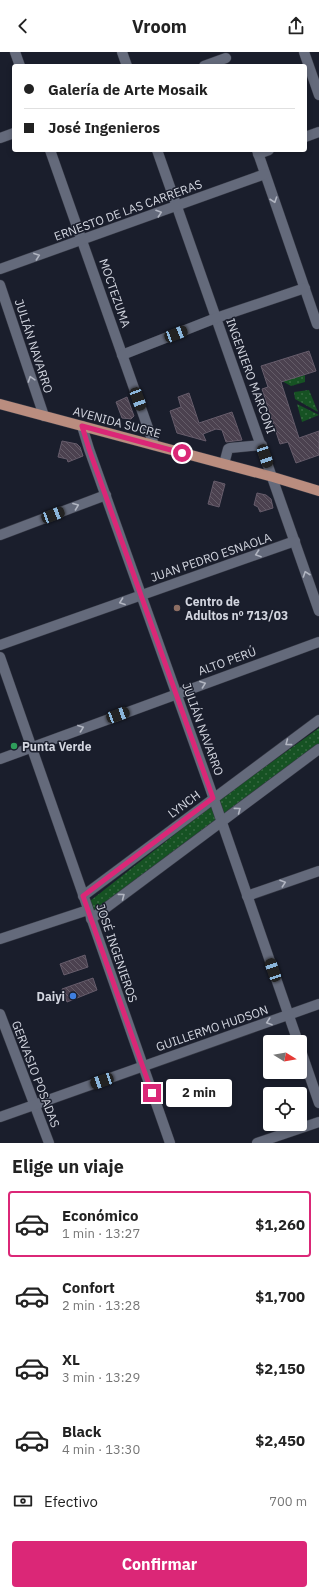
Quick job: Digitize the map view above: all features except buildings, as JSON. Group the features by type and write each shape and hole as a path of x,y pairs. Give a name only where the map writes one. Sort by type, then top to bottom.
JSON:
{"main road":[{"name":"AVENIDA SUCRE","path":"0,404 273,477 319,491"}],"street":[{"path":"15,52 19,64"},
{"path":"122,52 126,64"},
{"path":"304,52 319,95"},
{"path":"210,64 226,59"},
{"path":"307,136 319,132"},
{"path":"0,138 12,134"},
{"name":"MOCTEZUMA","path":"51,152 154,445"},
{"name":"INGENIERO MARCONI","path":"158,152 319,610"},
{"path":"258,152 317,324"},
{"name":"ERNESTO DE LAS CARRERAS","path":"0,269 266,174"},
{"name":"JULIÁN NAVARRO","path":"0,285 44,416"},
{"path":"122,355 216,318 305,288"},
{"name":"JULIÁN NAVARRO","path":"82,426 295,1035"},
{"path":"224,464 228,449 230,448 262,445"},
{"path":"0,535 106,495"},
{"name":"JUAN PEDRO ESNAOLA","path":"0,645 295,541"},
{"name":"ALTO PERÚ","path":"0,759 319,642"},
{"name":"JOSÉ INGENIEROS","path":"0,657 142,1067 170,1143"},
{"name":"LYNCH","path":"83,896 319,720"},
{"path":"0,939 90,914 222,822 319,749"},
{"path":"247,896 319,871"},
{"name":"GUILLERMO HUDSON","path":"0,1116 319,1004"},
{"name":"GERVASIO POSADAS","path":"0,1014 49,1143"},
{"path":"307,1068 319,1103"},
{"path":"257,1143 319,1122"}],"green space":[{"path":"305,375 305,382 291,386 282,381"},
{"path":"309,390 318,412 295,399 294,392"},
{"path":"297,404 319,415 302,422"},
{"path":"319,728 319,746 93,914 90,901 216,802"}],"place":[{"name":"Centro de Adultos nº 713/03","path":"177,608"},
{"name":"Punta Verde","path":"14,746"},
{"name":"Daiyi","path":"73,996"}],"route":[{"path":"152,1093 83,896 213,798 82,426 182,453"}]}
